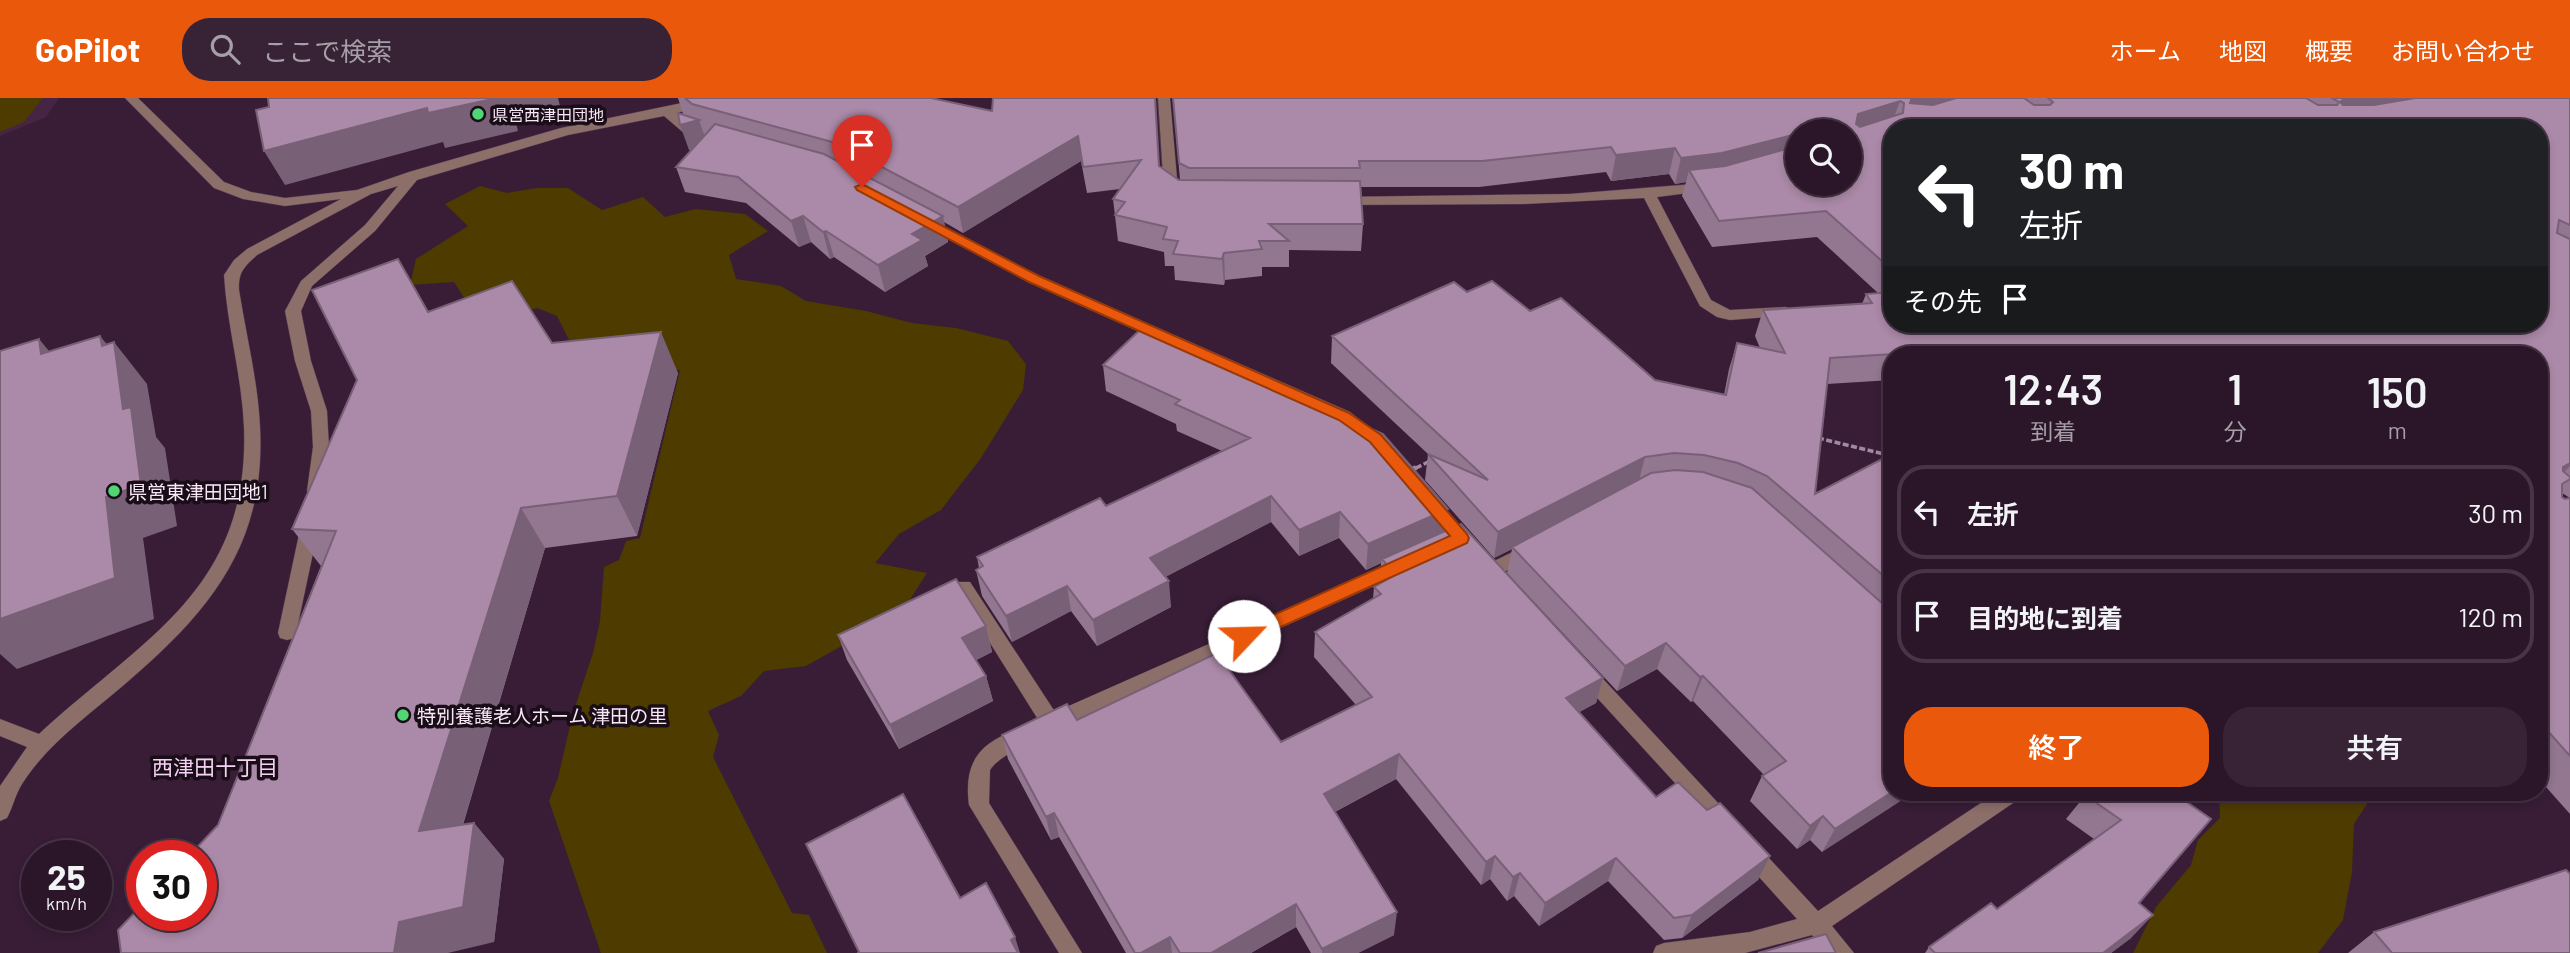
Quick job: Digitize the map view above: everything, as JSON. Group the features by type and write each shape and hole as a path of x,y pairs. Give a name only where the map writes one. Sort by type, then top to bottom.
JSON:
{"street":[{"path":"131,98 219,185 248,196 285,202 366,191"},
{"path":"0,813 6,790 41,744 156,647 193,610 221,570 241,524 252,481 253,427 231,275 239,263 251,252 366,191 566,131 667,112 721,98"},
{"path":"1164,98 1171,191 1187,201"},
{"path":"667,112 695,135 708,139"},
{"path":"287,633 305,554 321,447 319,411 303,361 293,311 306,284 370,228 414,175"},
{"path":"1324,201 1489,201 1649,194 1717,185"},
{"path":"1649,194 1705,303 1722,314 1730,315 1796,311"},
{"path":"911,214 1034,279 1344,416 1375,438 1405,473"},
{"path":"1476,554 1496,575 1541,544"},
{"path":"1071,953 979,805 975,786 978,768 986,756 1002,744 1424,555"},
{"path":"964,587 1051,723"},
{"path":"1575,661 1843,953"},
{"path":"0,727 41,744"},
{"path":"1664,953 1750,942 1816,924 2000,801"}],"path":[{"path":"1810,436 1883,454"},
{"path":"1405,473 1442,455"}],"shaded area":[{"path":"0,98 59,98 46,117 0,136"},
{"path":"0,98 43,98 24,122 0,132"},
{"path":"480,186 507,193 537,188 568,188 602,210 643,197 665,217 696,209 745,214 768,231 729,255 736,279 781,286 806,301 866,311 912,323 956,328 1008,341 1026,364 1023,390 981,458 941,510 899,534 875,563 927,573 902,612 806,666 764,671 741,696 708,711 719,735 713,757 792,913 809,915 827,953 601,953 549,801 593,653 600,621 604,567 619,560 626,541 640,538 680,370 612,378 570,342 557,316 537,308 492,320 474,313 454,282 410,285 416,259 468,226 445,204"},
{"path":"2219,801 2369,801 2354,824 2352,872 2343,920 2318,953 2133,953 2156,907 2191,865 2198,840 2220,818"}],"building":[{"path":"268,98 497,98 428,113 427,108 264,151 256,110 269,107"},
{"path":"685,98 931,98 992,111 993,98 1155,98 1159,166 1179,180 1360,181 1363,224 1269,224 1289,241 1259,241 1262,249 1224,253 1222,259 1173,254 1178,241 1163,239 1167,227 1115,215 1125,202 1113,199 1141,160 1083,167 1078,136 958,207 836,143 692,104"},
{"path":"1173,98 1917,98 1910,103 1933,105 1956,98 2024,98 2034,105 2050,105 2053,102 2048,98 2306,98 2318,105 2337,105 2339,102 2332,98 2346,98 2340,102 2343,105 2374,105 2415,98 2570,98 2570,225 2559,220 2557,233 2570,239 2570,463 2563,467 2563,471 2570,479 2562,484 2562,497 2570,498 2570,756 2548,731 2548,346 1883,346 1883,355 1830,358 1815,494 1883,459 1883,575 1767,476 1738,463 1704,455 1674,453 1645,457 1498,532 1428,454 1488,480 1332,336 1454,282 1467,292 1492,281 1530,311 1561,298 1655,380 1726,395 1737,343 1785,353 1763,310 1872,303 1866,294 1883,293 1883,333 2548,333 2548,119 1885,119 1903,113 1904,103 1900,101 1858,114 1857,119 1785,119 1785,137 1722,153 1681,158 1675,148 1616,155 1611,147 1482,161 1359,161 1360,168 1189,168 1179,163"},
{"path":"678,113 699,120 680,125"},
{"path":"1883,120 1883,262 1826,211 1719,221 1689,170 1725,166 1785,149 1785,196 1862,196 1862,126"},
{"path":"715,124 824,154 943,216 912,234 922,240 878,265 826,231 823,232 803,216 791,221 738,177 676,167"},
{"name":"特別養護老人ホーム 津田の里","path":"398,259 428,312 512,281 552,343 661,332 617,496 521,508 419,831 474,823 463,907 399,922 394,953 121,953 118,930 126,922 126,931 217,931 217,840 204,840 218,825 336,531 292,529 357,380 312,290"},
{"path":"1143,327 1383,434 1448,509 1368,544 1340,512 1299,530 1271,496 1150,558 1169,581 1093,620 1067,586 1006,616 976,570 983,566 977,557 1100,498 1106,506 1250,438 1175,404 1180,400 1103,365"},
{"path":"100,336 102,346 114,342 123,409 131,407 141,485 106,497 115,578 0,619 0,351 39,339 41,354"},
{"path":"1675,470 1703,472 1752,488 1883,604 1883,798 1835,829 1823,816 1810,826 1762,776 1786,761 1703,676 1700,677 1666,643 1625,666 1512,547 1651,473"},
{"path":"1461,524 1603,678 1566,698 1656,797 1678,782 1707,810 1720,803 1770,856 1692,915 1674,918 1616,858 1545,903 1520,873 1513,877 1495,856 1486,862 1399,754 1324,794 1397,912 1322,949 1296,904 1211,953 1180,953 1170,937 1141,953 1135,953 1054,813 1046,817 1002,735 1067,704 1077,720 1217,653 1281,742 1372,697 1315,632 1381,594 1374,587 1395,575 1382,559"},
{"path":"956,579 986,626 962,638 986,676 890,725 838,635"},
{"path":"903,794 960,898 986,883 1015,937 1011,940 1018,953 858,953 806,844"},
{"path":"2094,801 2185,801 2211,819 2139,903 2153,915 2103,953 1935,953 1929,947 1991,903 1997,909 2121,820"},
{"path":"2566,870 2570,874 2570,953 2392,953 2374,932"},
{"path":"1826,934 1836,953 1758,953"}],"place":[{"name":"県営西津田団地","path":"478,114"},
{"name":"県営東津田団地1","path":"114,491"},
{"name":"特別養護老人ホーム 津田の里","path":"403,715"}],"district":[{"name":"西津田十丁目","path":"215,766"}],"route":[{"path":"862,187 1034,279 1344,416 1375,438 1461,538 1244,636"}]}
